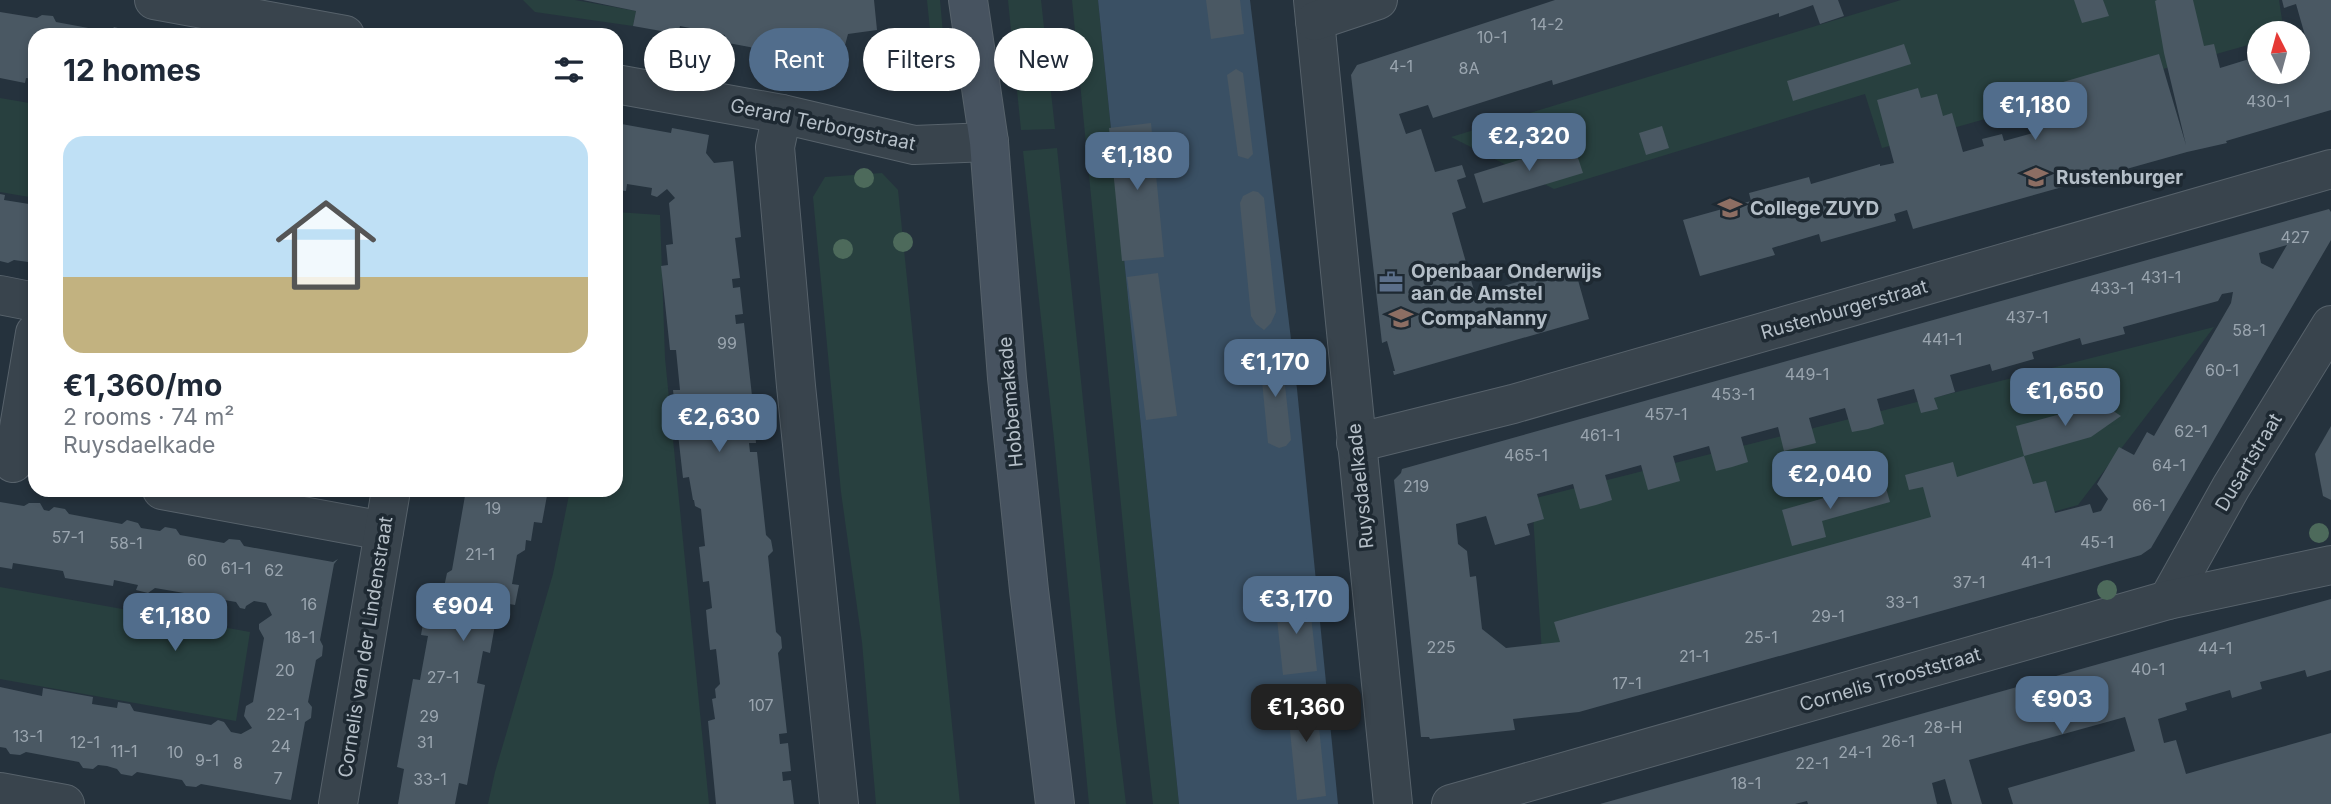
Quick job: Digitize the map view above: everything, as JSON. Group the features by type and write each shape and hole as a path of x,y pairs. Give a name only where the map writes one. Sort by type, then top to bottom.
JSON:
{"main road":[{"name":"Hobbemakade","path":"968,0 989,142 1007,379 1055,804"}],"street":[{"path":"154,0 307,28"},
{"path":"1314,10 1378,0"},
{"name":"Ruysdaelkade","path":"1314,10 1393,804"},
{"name":"Gerard Terborgstraat","path":"623,85 782,114 914,145 989,142"},
{"path":"782,114 775,147 839,804"},
{"name":"Rustenburgerstraat","path":"1356,443 1513,404 2331,169"},
{"path":"0,295 28,301"},
{"name":"Dusartstraat","path":"2168,600 2231,487 2331,325"},
{"path":"16,463 28,381"},
{"path":"200,497 384,531"},
{"name":"Cornelis van der Lindenstraat","path":"338,804 390,497"},
{"name":"Cornelis Trooststraat","path":"1451,804 2168,600 2331,565"},
{"path":"0,792 65,804"}],"green space":[{"path":"523,0 575,0 636,11 633,26 535,12"},
{"path":"927,0 940,0 943,28 930,28"},
{"path":"1008,0 1041,0 1044,28 1011,28"},
{"path":"1072,0 1098,0 1179,804 1153,804 1081,91 1093,91 1093,28 1075,28"},
{"path":"1901,0 2279,0 2282,21 2247,21 2247,45 1882,148 1865,94 1554,189 1451,137"},
{"path":"1017,91 1051,91 1055,129 1021,130"},
{"path":"0,98 28,103 28,197 0,192"},
{"path":"1057,148 1126,804 1089,804 1023,151"},
{"path":"882,173 898,190 960,804 876,804 862,642 841,492 813,197 825,177"},
{"path":"623,212 660,215 665,358 709,804 488,804 553,574 569,497 623,497"},
{"path":"2214,327 2078,505 1542,653 1532,499"},
{"path":"0,587 250,632 236,721 0,679"}],"water":[{"path":"1098,0 1250,0 1297,389 1338,804 1179,804"}],"building":[{"path":"583,0 874,0 877,28 863,28 863,32 849,34 849,28 749,28 749,47 735,44 735,28 633,26 636,11"},
{"path":"1206,0 1240,0 1244,34 1211,39"},
{"path":"1555,0 1838,0 1844,16 1820,24 1813,5 1779,17 1779,13 1553,85 1552,80 1433,118 1428,105 1399,114 1406,134 1421,129 1435,172 1462,165 1466,177 1457,180 1466,208 1452,213 1475,294 1574,266 1589,319 1394,375 1387,341 1382,343 1351,75 1357,65"},
{"path":"2074,0 2103,0 2109,16 2082,23"},
{"path":"2193,0 2204,46 2214,44 2220,68 2247,60 2247,84 2310,84 2310,21 2301,21 2296,4 2284,8 2282,0 2331,0 2331,110 2226,141 2227,143 1913,229 1907,210 1894,214 1896,221 1821,242 1819,234 1772,248 1775,255 1700,276 1683,220 1751,201 1749,193 1809,177 1811,184 1880,164 1894,163 1877,100 1918,88 1921,98 1937,94 1943,116 1952,113 1963,152 1984,146 1982,139 2002,134 2004,141 2033,133 2027,113 2051,106 2046,87 2159,54 2186,145 2164,53 2155,1"},
{"path":"0,12 37,18 42,15 53,16 56,22 88,28 28,28 28,78 25,83 0,78"},
{"path":"1904,44 1911,64 1793,101 1787,81"},
{"path":"1236,69 1243,73 1253,154 1248,159 1238,156 1227,75"},
{"path":"1151,123 1164,257 1122,261 1109,128"},
{"path":"623,124 671,133 672,128 709,135 706,153 714,163 733,161 741,237 735,238 740,278 732,279 733,288 740,287 743,314 735,315 736,324 744,323 753,405 745,406 746,416 754,415 756,443 749,443 750,452 757,452 766,535 771,540 773,551 768,556 776,632 781,637 782,648 778,653 787,733 779,734 780,744 788,743 791,771 782,772 783,781 791,780 794,804 716,804 708,721 715,719 712,699 716,698 715,689 720,684 716,649 710,650 708,632 706,610 712,608 709,581 703,582 699,547 705,546 701,509 695,506 689,477 683,478 673,390 680,390 676,350 670,350 661,266 668,265 666,245 673,244 669,203 675,198 667,189 657,197 651,195 652,188 627,184 626,191 623,191"},
{"path":"1662,126 1669,148 1646,155 1639,133"},
{"path":"1573,143 1583,173 1483,203 1474,174"},
{"path":"1253,191 1264,198 1276,312 1264,330 1251,316 1240,203 1243,196"},
{"path":"0,194 5,195 4,200 28,204 28,262 0,261"},
{"path":"2329,209 2331,212 2331,240 2151,548 2141,555 1579,712 1513,719 1515,730 1430,739 1421,737 1394,480 1402,469","holes":["2287,245 2273,269 2261,263 2259,253","2233,292 2231,303 2154,436 2147,432 2134,455 2119,447 2097,484 2108,499 2101,511 2093,513 2090,504 2055,513 2046,481 2033,484 2024,456 1957,477 1953,462 1905,475 1909,490 1923,487 1931,517 1554,622 1560,642 1506,648 1482,629 1476,576 1470,577 1467,551 1458,544 1456,524 1486,516 1495,545 1530,535 1527,524 1544,519 1537,494 1573,484 1580,509 1596,505 1612,500 1605,475 1641,465 1648,490 1680,481 1673,456 1709,446 1716,471 1732,467 1748,462 1741,437 1778,427 1784,451 1816,443 1809,418 1845,408 1852,432 1868,429 1884,424 1877,399 1914,389 1921,413 1938,409 1934,398 1955,392 1950,375 1990,364 1992,371 2034,359 2032,352 2080,338 2082,345 2125,334 2123,327 2218,301 2222,294"]},
{"path":"1158,273 1177,416 1146,420 1127,277"},
{"path":"1277,348 1282,358 1291,440 1286,446 1279,448 1268,443 1260,360 1263,351"},
{"path":"2101,403 2121,416 2091,437 2024,456 2016,426"},
{"path":"2331,426 2331,500 2323,496 2315,454"},
{"path":"1884,481 1890,502 1822,521 1826,537 1792,546 1782,510"},
{"path":"465,497 547,497 542,523 534,522 531,541 526,540 525,550 517,555 512,584 519,585 515,605 499,602 490,653 483,651 477,683 485,685 467,785 459,783 455,804 398,804 404,769 397,767 413,679 420,680 428,636 421,635 429,590 443,592 447,573 452,570"},
{"path":"0,502 24,506 40,503 44,510 49,511 54,507 65,509 69,514 122,524 127,520 138,523 141,528 160,531 165,527 176,529 180,535 224,543 229,539 240,540 244,546 333,562 338,559 334,564 320,640 323,646 322,656 316,660 308,702 312,707 311,718 305,722 291,800 201,784 196,787 186,786 182,780 137,772 132,776 121,774 117,769 107,766 83,768 79,762 26,752 20,755 10,754 6,748 0,747 0,687 42,696 43,688 93,697 92,704 117,708 118,702 130,704 134,711 211,725 218,720 224,722 231,732 241,734 252,728 244,716 246,706 253,702 264,638 259,624 272,615 266,603 254,601 245,609 240,608 236,602 155,588 148,593 136,590 138,585 114,580 113,586 65,578 63,571 13,563 12,569 0,567"},
{"path":"1309,597 1317,671 1283,675 1275,600"},
{"path":"2331,599 2331,670 2307,677 2305,670 2260,682 2262,689 2232,698 2230,690 2185,703 2187,710 2158,719 2164,743 2176,740 2186,774 2331,733 2331,804 2013,804 2008,788 2135,751 2125,717 1969,760 1982,804 1952,804 1945,779 1932,783 1937,804 1808,804 1807,801 1795,804 1600,804"},
{"path":"1315,688 1326,796 1297,800 1286,691"}],"place":[{"name":"Rustenburger","path":"2036,177"},
{"name":"College ZUYD","path":"1730,208"},
{"name":"Openbaar Onderwijs aan de Amstel","path":"1391,282"},
{"name":"CompaNanny","path":"1401,318"}]}
